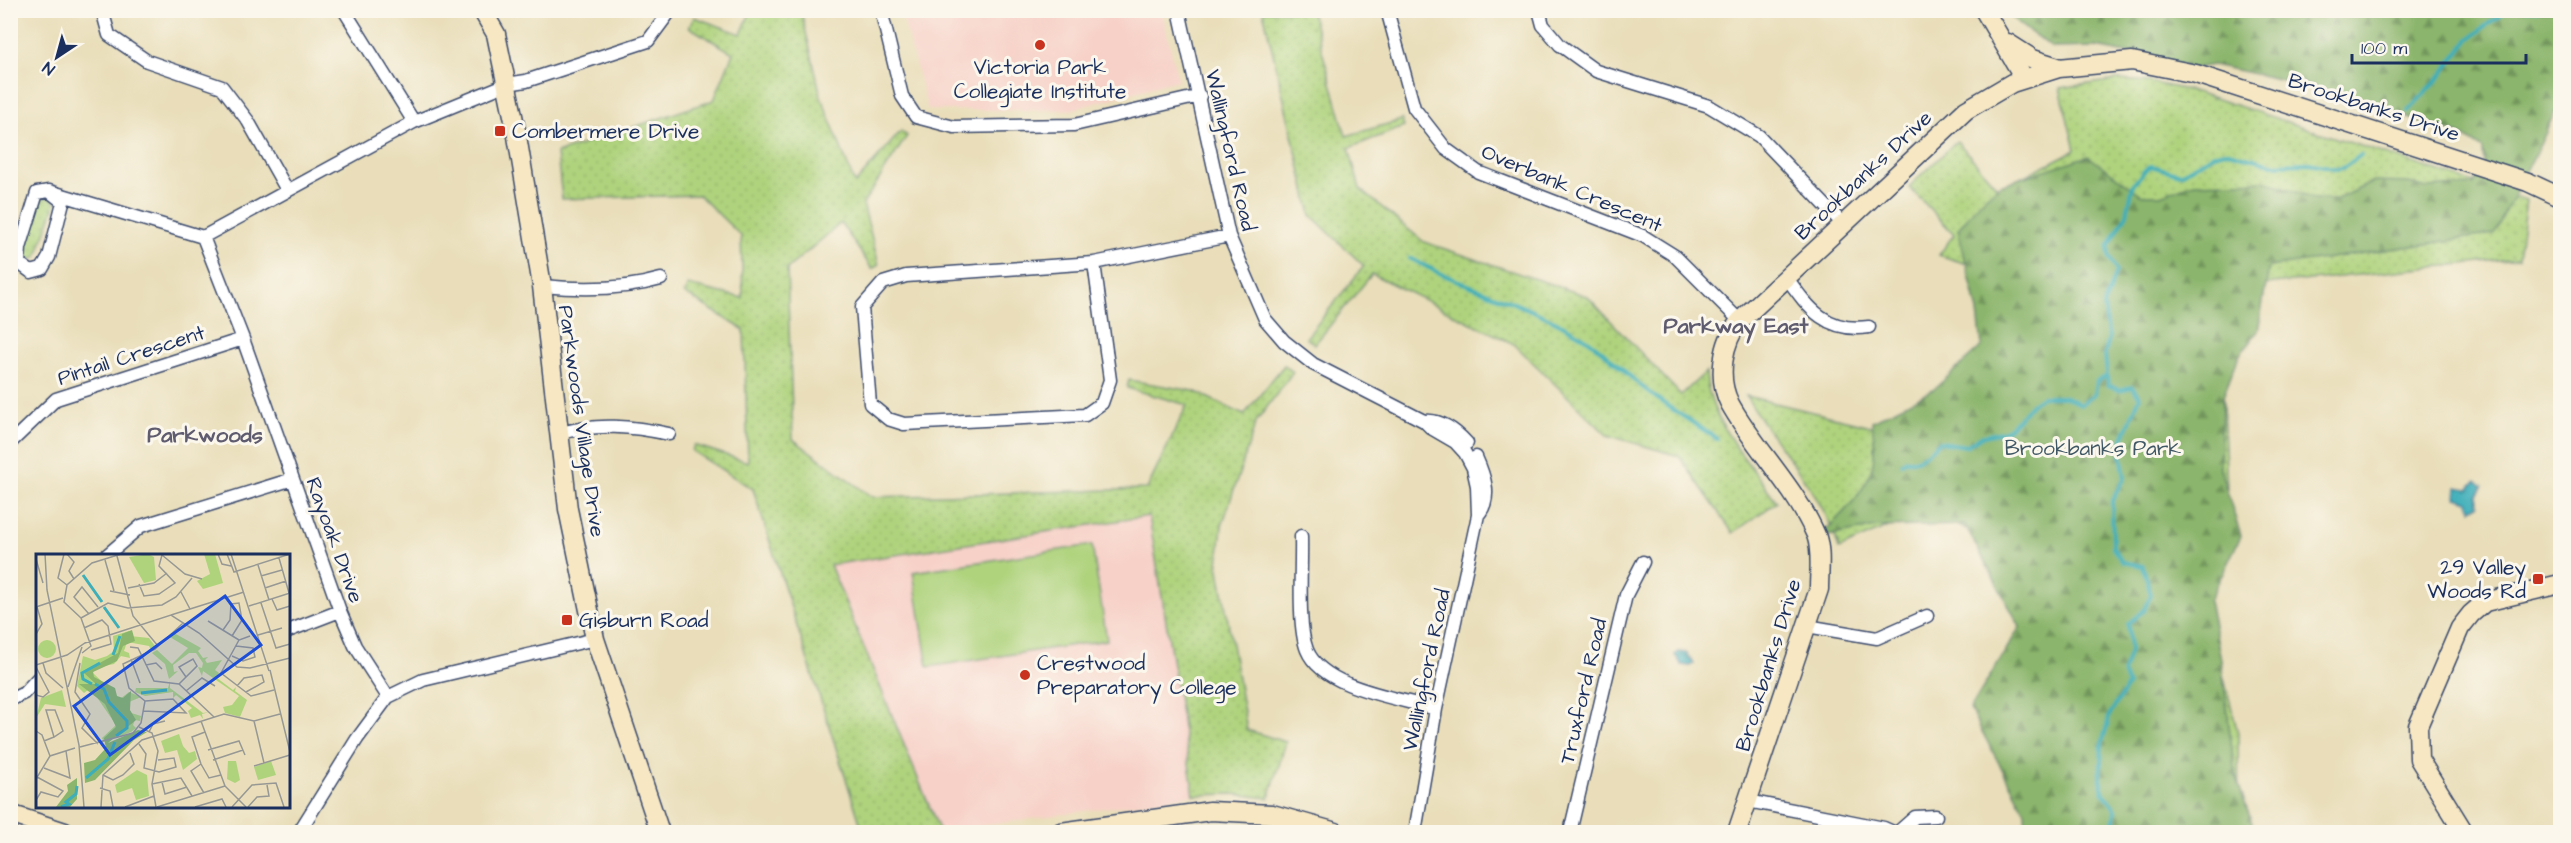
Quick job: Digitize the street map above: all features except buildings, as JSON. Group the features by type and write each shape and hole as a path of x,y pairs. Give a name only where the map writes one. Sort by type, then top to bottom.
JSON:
{"street":[{"path":"102,10 109,35 147,61 222,87 248,121 287,190"},
{"path":"344,10 414,122"},
{"name":"Parkwoods Village Drive","path":"482,10 496,34 507,84 542,286 568,509 595,639 660,832"},
{"path":"49,191 63,202 48,257 42,269 31,272 19,262 20,248 37,193 49,191 202,237 414,122 507,84 526,81 648,41 671,10"},
{"path":"881,10 902,96 916,117 954,127 1074,124 1200,96"},
{"name":"Wallingford Road","path":"1179,10 1200,96 1229,236 1265,319 1284,341 1313,364 1424,421 1431,428 1455,442 1465,453 1473,468 1477,486 1478,515 1436,709 1415,832"},
{"name":"Overbank Crescent","path":"1387,10 1414,108 1446,149 1478,172 1643,236 1675,256 1740,321"},
{"path":"1539,10 1543,25 1560,45 1596,71 1709,106 1759,136 1842,224"},
{"path":"1984,10 2024,78"},
{"path":"2001,38 2022,54 2060,68"},
{"name":"Brookbanks Drive","path":"1737,832 1819,590 1817,537 1729,402 1723,361 1732,333 1740,321 1966,110 2024,78 2060,68 2132,61 2196,74 2517,179 2560,197"},
{"path":"1094,263 1110,380 1102,403 1085,415 904,424 888,419 870,404 862,306 884,283 906,276 1094,263 1229,236"},
{"name":"Rayoak Drive","path":"202,237 243,339 340,611 355,646 388,697"},
{"path":"1787,278 1797,292 1831,325 1845,329 1869,327"},
{"path":"542,286 571,289 639,285 662,279"},
{"name":"Pintail Crescent","path":"10,442 56,399 243,339"},
{"path":"560,433 595,426 635,426 669,434"},
{"path":"108,554 141,526 293,479"},
{"path":"1301,536 1303,628 1307,651 1325,673 1351,685 1436,709"},
{"name":"Truxford Road","path":"1570,832 1626,595 1643,562"},
{"path":"2464,832 2419,759 2418,726 2460,628 2470,614 2485,602 2560,585"},
{"path":"290,630 340,611"},
{"path":"1807,626 1877,638 1927,616"},
{"path":"299,832 357,739 388,697 423,680 595,639"},
{"path":"10,700 24,693 36,680"},
{"path":"1748,801 1884,828 1893,832"},
{"path":"1061,832 1154,826 1210,811 1272,814 1336,832"},
{"path":"10,814 65,832"},
{"path":"1898,832 1915,817 1936,816"}],"shaded area":[{"name":"Victoria Park Collegiate Institute","path":"901,11 1162,11 1178,80 1071,110 928,110"},
{"name":"Crestwood Preparatory College","path":"1149,516 1194,795 940,832 830,565"}],"green space":[{"path":"751,11 801,11 821,96 855,184 901,131 907,136 863,204 879,265 872,269 841,223 787,269 793,439 872,497 1147,489 1187,405 1127,388 1129,380 1194,391 1244,415 1284,365 1293,372 1256,422 1222,526 1218,564 1247,730 1286,742 1269,798 1233,794 1194,795 1149,516 830,565 940,832 863,832 753,489 692,451 694,445 748,462 744,330 684,293 688,285 743,298 741,236 699,195 562,199 557,153 714,100 733,53 689,27 694,17 741,34"},
{"path":"1263,11 1311,11 1346,136 1402,120 1404,127 1349,148 1360,189 1424,242 1587,296 1681,395 1706,372 1708,390 1722,424 1777,502 1733,533 1679,456 1607,435 1514,344 1372,274 1315,344 1306,338 1364,266 1311,215"},
{"name":"Brookbanks Park","path":"2007,11 2560,11 2560,113 2554,113 2494,234 2269,267 2258,331 2239,356 2222,399 2220,469 2241,536 2209,601 2221,659 2235,774 2255,832 2026,832 2025,812 1970,709 2020,627 1965,525 1876,527 1817,538 1854,500 1868,478 1874,454 1872,421 1933,390 1982,346 1978,312 1958,229 1980,202 2000,185 2088,156 2142,195 2160,195 2194,183 2268,181 2315,199 2335,200 2373,182 2409,183 2427,188 2473,185 2484,169 2483,149 2462,135 2306,85 2213,65 2192,69 2168,61 2096,47 2052,48 2023,27"},
{"name":"Brookbanks Park","path":"2118,80 2150,82 2196,92 2526,200 2518,258 2254,286 2222,384 2229,531 2205,604 2238,733 2239,823 2032,613 1997,539 1920,513 1839,549 1832,528 1810,488 1746,396 1920,438 2017,336 1998,274 1939,255 1954,234 1909,187 1957,141 1999,189 2075,150 2060,88"},
{"path":"47,197 53,199 55,205 37,256 31,260 25,258 22,253 41,199"},
{"path":"1092,545 1107,640 928,667 913,572"},
{"path":"1216,829 1257,832 1192,832"}],"water":[{"path":"2476,481 2483,486 2477,495 2479,506 2471,509 2469,501 2456,497 2457,487 2469,489"},
{"path":"1678,652 1686,653 1694,663 1690,666 1682,665 1675,655"}],"waterway":[{"path":"2408,111 2441,76 2469,39 2506,10"},
{"path":"2526,10 2538,10"},
{"path":"2117,832 2114,827 2116,810 2104,793 2100,780 2102,744 2110,714 2128,685 2123,672 2130,651 2128,624 2144,610 2151,595 2143,566 2123,562 2113,548 2112,500 2125,478 2121,454 2123,438 2140,397 2132,387 2119,390 2108,385 2105,354 2109,338 2104,306 2116,271 2109,256 2108,247 2127,214 2133,185 2151,166 2181,174 2214,154 2225,151 2272,164 2309,163 2338,169 2345,167 2361,155"},
{"path":"1410,258 1430,269 1555,321 1575,332 1603,351 1654,397 1717,439"},
{"path":"1902,463 1906,460 1918,460 1940,442 1966,446 1980,437 2006,431 2033,403 2042,397 2066,397 2081,405 2095,394 2097,381 2107,376"}],"place":[{"name":"Victoria Park Collegiate Institute","path":"1040,45"},
{"name":"Combermere Drive","path":"500,131"},
{"name":"29 Valley Woods Rd","path":"2538,579"},
{"name":"Gisburn Road","path":"567,620"},
{"name":"Crestwood Preparatory College","path":"1025,675"}],"district":[{"name":"Parkway East","path":"1736,325"},
{"name":"Parkwoods","path":"205,434"}]}
